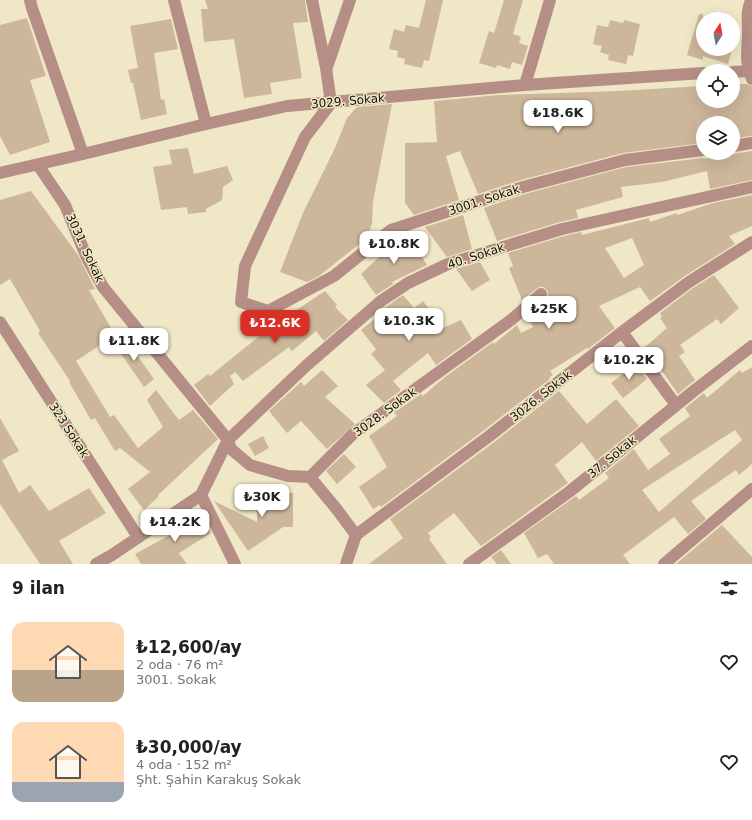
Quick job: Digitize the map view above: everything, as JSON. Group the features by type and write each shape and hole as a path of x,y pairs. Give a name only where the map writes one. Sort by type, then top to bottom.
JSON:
{"street":[{"path":"30,0 83,154"},
{"path":"174,0 206,124"},
{"path":"312,0 326,68 331,103"},
{"path":"326,68 350,0"},
{"path":"525,84 550,0"},
{"path":"740,73 750,75 746,55 748,32 747,12 751,0"},
{"name":"3029. Sokak","path":"0,173 287,106 525,84 696,73"},
{"name":"3001. Sokak","path":"331,103 305,137 245,266 241,302 268,311 334,276 391,230 523,187 625,160 696,151"},
{"path":"740,145 752,143"},
{"name":"3031. Sokak","path":"38,165 65,205 87,258 103,287 228,440"},
{"name":"40. Sokak","path":"201,495 228,440 307,364 381,301 408,283 448,264 562,229 752,186"},
{"name":"3026. Sokak","path":"356,535 488,437 622,332 689,282 752,242"},
{"name":"3028. Sokak","path":"310,478 353,434 511,320 541,294"},
{"name":"323 Sokak","path":"0,322 138,537"},
{"path":"622,332 676,406"},
{"name":"37. Sokak","path":"469,564 569,492 752,346"},
{"path":"228,440 231,449 250,465 288,476 310,478 335,507 356,535 346,564"},
{"path":"664,564 752,489"},
{"path":"96,564 115,560 138,537 201,495 236,564"}],"building":[{"path":"205,0 305,0 308,22 293,23 302,78 270,83 272,94 244,98 234,39 204,42 201,9 208,9"},
{"path":"426,0 443,0 429,61 424,60 422,68 404,64 405,59 397,57 398,51 389,49 394,29 404,32 406,25 419,28"},
{"path":"504,0 523,0 513,34 521,37 519,43 528,46 522,65 512,62 510,69 497,65 496,68 479,63 489,31 494,33"},
{"path":"27,18 46,76 30,80 50,142 10,155 0,136 0,25"},
{"path":"171,19 178,49 154,53 161,100 164,99 167,114 141,120 133,83 131,83 128,70 138,68 130,26"},
{"path":"610,20 623,23 624,20 640,24 633,56 628,55 626,64 608,60 609,55 600,52 602,46 593,44 597,25 608,27"},
{"path":"696,24 696,56 703,56 703,60 687,55"},
{"path":"703,56 730,56 728,64"},
{"path":"740,84 752,86 752,136 740,137 740,116 696,116 696,144 623,153 521,180 478,194 460,151 446,156 459,200 414,215 405,203 405,143 437,142 434,101 499,95 619,91 696,86 696,108 740,108"},
{"path":"392,104 373,202 372,223 367,238 319,276 307,282 280,272 303,213 335,148 347,118 357,107"},
{"path":"188,148 194,174 227,166 233,180 223,187 222,200 206,209 206,212 188,214 187,207 161,210 153,167 172,164 169,150"},
{"path":"752,151 752,180 710,189 707,171 662,182 621,187 623,197 576,210 578,218 497,241 484,208 525,194 626,167 696,159 740,160 740,153"},
{"path":"31,191 78,255 95,289 89,290 115,335 76,361 110,417 114,415 138,448 163,427 147,400 156,390 179,420 193,410 218,439 144,510 128,489 150,472 120,448 115,451 95,418 91,420 69,382 70,381 38,333 40,331 10,279 0,285 0,200"},
{"path":"752,195 752,226 729,236 735,244 685,276 650,301 640,287 599,306 615,328 588,349 587,348 550,371 553,375 549,378 550,379 381,507 380,505 373,509 359,487 387,467 369,436 397,416 394,413 421,394 423,396 445,377 493,342 494,344 517,325 521,333 533,327 528,315 546,300 548,292 544,287 539,287 522,300 509,268 513,266 508,253 581,232 582,235 649,218 650,222 713,203","holes":["632,238 644,265 624,278 605,248"]},
{"path":"463,215 472,249 447,257 425,227"},
{"path":"405,233 407,233 427,265 392,282 393,284 376,295 361,274"},
{"path":"480,262 490,280 472,291 456,269"},
{"path":"714,275 739,308 721,324 717,319 680,345 685,352 679,356 695,380 678,394 660,368 659,369 648,355 650,354 645,347 667,328 660,318 662,317 660,313 693,288"},
{"path":"325,291 337,305 335,307 348,320 324,341 316,331 292,351 289,347 243,381 235,372 230,376 234,384 210,406 194,385 208,374 210,376 288,313 289,315"},
{"path":"403,295 414,308 423,301 443,328 461,320 472,339 436,365 428,353 393,381 401,390 384,403 366,385 385,370 371,354 376,349 361,330 380,315 378,313"},
{"path":"124,337 154,379 144,387 114,344"},
{"path":"636,364 647,379 623,398 611,383"},
{"path":"752,367 752,464 739,475 736,470 691,501 706,519 688,534 674,517 623,555 630,564 554,564 547,554 538,558 524,533 576,496 579,500 609,478 605,473 634,449 648,470 670,454 659,439 690,416 685,408 704,393 707,398 740,370 742,373","holes":["735,430 742,440 659,512 642,490"]},
{"path":"322,370 338,386 325,397 355,424 327,449 301,421 287,433 269,411 301,382 304,386"},
{"path":"559,391 587,424 616,399 639,426 596,461 582,442 555,465 568,483 481,546 454,513 428,533 431,537 429,539 447,564 369,564 403,538 390,519 493,443"},
{"path":"0,418 19,451 2,460 19,493 30,485 49,511 89,488 106,513 59,541 73,564 40,564 0,504"},
{"path":"263,436 269,448 255,456 248,444"},
{"path":"344,454 356,467 337,484 326,471"},
{"path":"257,493 293,493 293,527 283,527 248,551 214,501 257,522"},
{"path":"199,512 211,533 179,553 187,564 141,564 135,554 170,535 168,530"},
{"path":"722,525 752,557 752,564 676,564"},
{"path":"501,550 511,564 497,564 491,557"}]}
